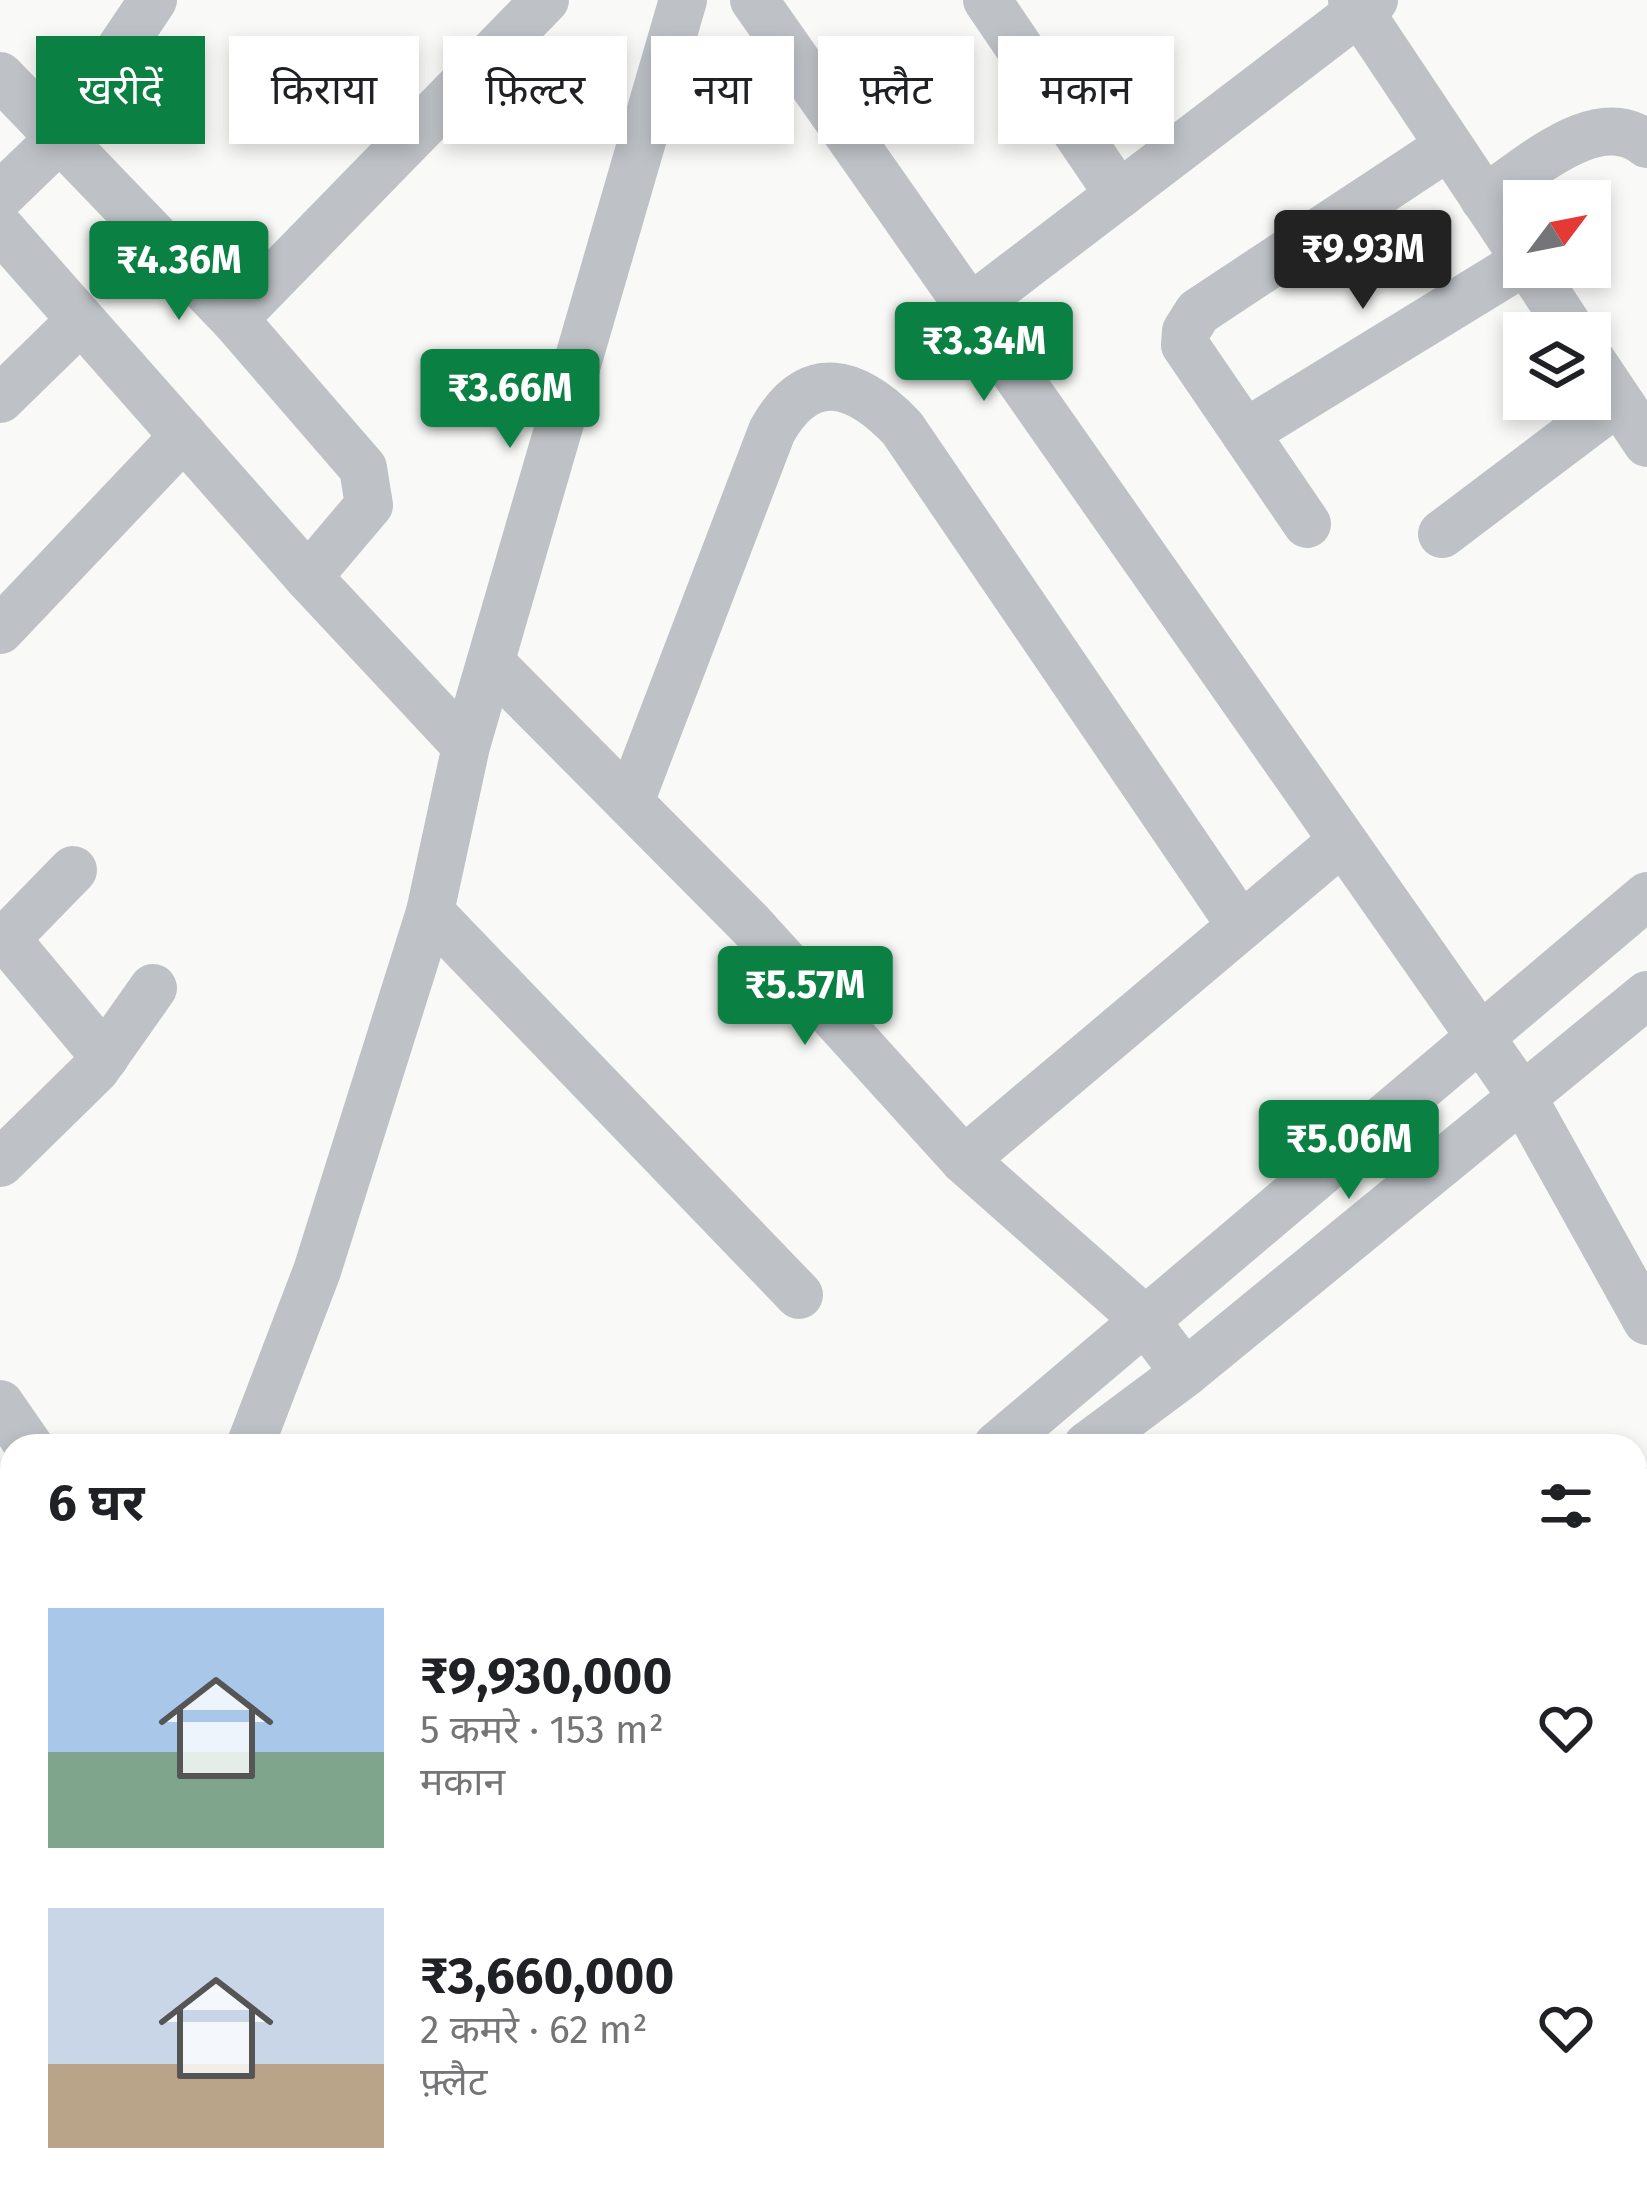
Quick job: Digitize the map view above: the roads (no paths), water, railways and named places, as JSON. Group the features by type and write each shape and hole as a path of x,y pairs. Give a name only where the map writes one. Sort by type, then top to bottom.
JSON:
{"street":[{"path":"129,36 153,0"},
{"path":"234,320 545,0"},
{"path":"255,1434 317,1271 420,937 466,746 683,0"},
{"path":"754,0 1340,843 1523,1098 1647,1321"},
{"path":"987,0 1119,194"},
{"path":"969,309 1362,4 1503,228"},
{"path":"0,76 36,113"},
{"path":"1484,199 1592,131 1624,129 1647,144"},
{"path":"0,196 54,144"},
{"path":"66,144 234,320 363,468 369,505 308,577"},
{"path":"1307,524 1185,345 1190,320 1449,146"},
{"path":"0,228 308,577 466,746"},
{"path":"1245,433 1503,277"},
{"path":"0,399 81,320"},
{"path":"630,802 772,430 786,405 802,392 839,387 861,393 902,428 1241,926"},
{"path":"1611,390 1647,443"},
{"path":"1442,534 1618,400"},
{"path":"0,630 184,436"},
{"path":"490,663 752,926 964,1160 1144,1319 1185,1373"},
{"path":"964,1160 1340,843"},
{"path":"73,870 3,942 105,1057"},
{"path":"1011,1434 1647,896"},
{"path":"420,937 799,1295"},
{"path":"0,1163 105,1057 153,988"},
{"path":"1107,1434 1647,995"},
{"path":"0,1404 20,1434"}]}
